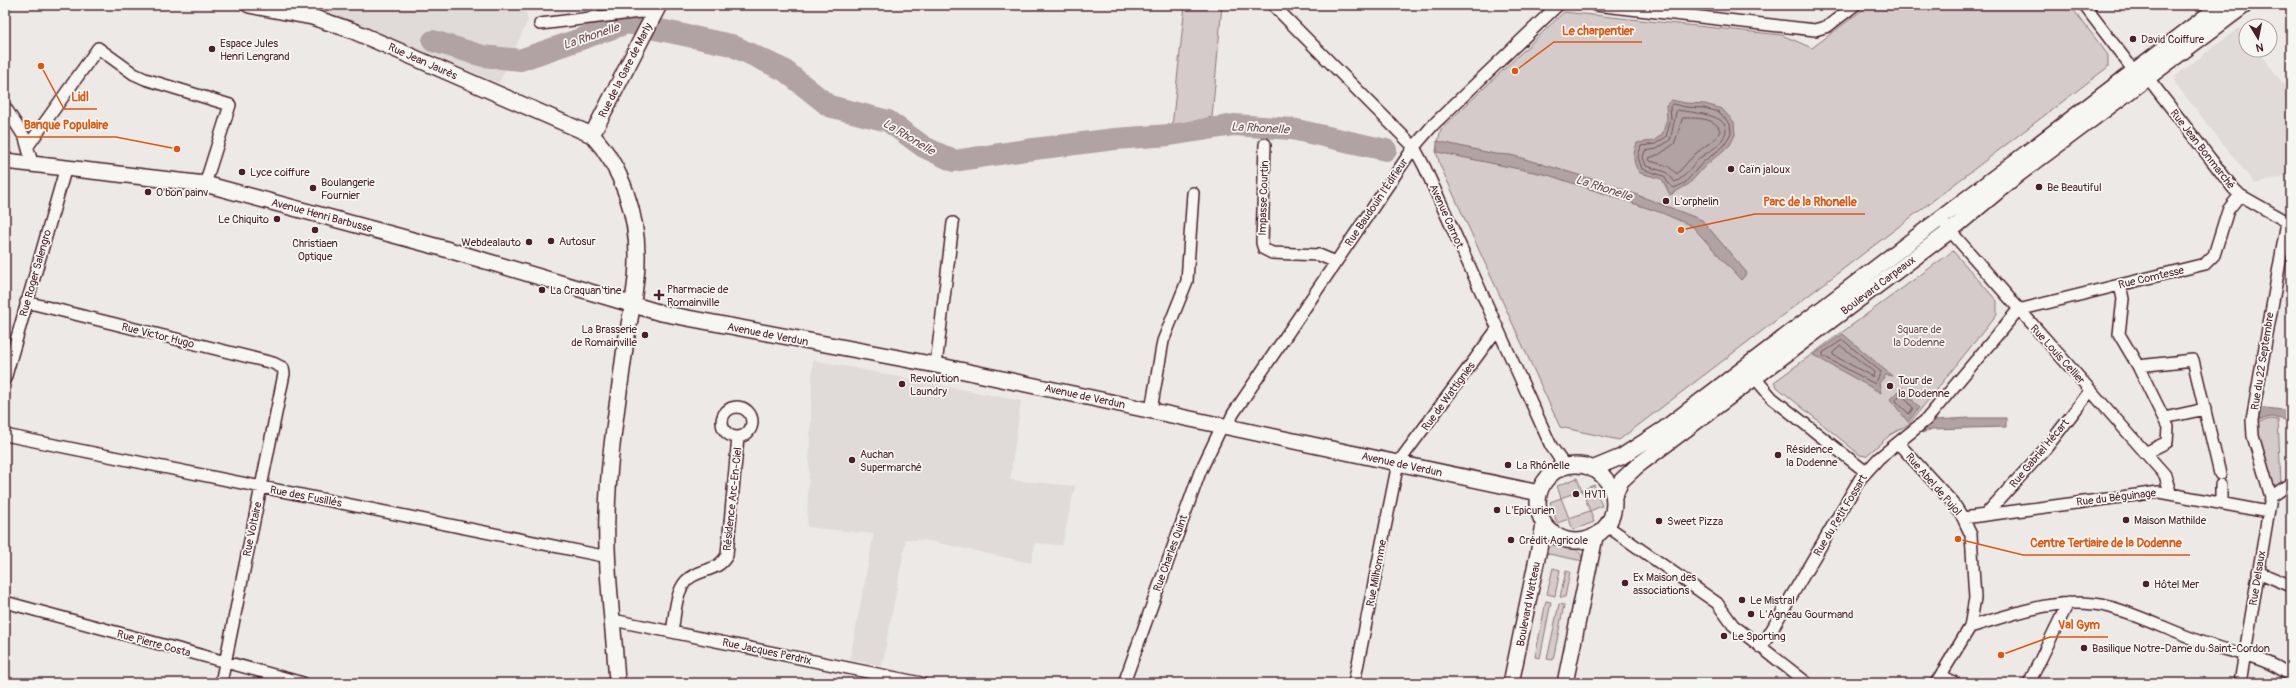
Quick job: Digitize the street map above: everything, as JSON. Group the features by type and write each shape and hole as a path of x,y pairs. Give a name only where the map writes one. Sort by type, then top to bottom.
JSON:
{"main road":[{"name":"Rue Jean Jaurès","path":"249,5 279,7 351,30 592,136"},
{"name":"Boulevard Carpeaux","path":"1592,469 1621,457 1664,429 2221,5"},
{"name":"Boulevard Carpeaux","path":"1614,497 1621,481 1634,469 1950,231 2016,176 2245,5"},
{"name":"Rue de la Gare de Marly","path":"592,136 655,12"},
{"path":"592,136 602,147 614,166 623,185 631,214 637,260 608,493 608,557 617,683"},
{"name":"Avenue Henri Barbusse","path":"5,161 205,184 442,248 631,305"},
{"name":"Avenue de Verdun","path":"631,305 936,365 1539,493"},
{"path":"1579,465 1592,469 1607,482 1614,497 1613,511 1607,526 1595,537 1581,542 1567,541 1554,535 1544,525 1538,509 1539,493 1549,476 1565,466 1579,465"},
{"name":"Boulevard Watteau","path":"1511,683 1544,525"},
{"path":"1565,683 1595,537"}],"street":[{"name":"Avenue Carnot","path":"1273,5 1414,147 1551,446 1565,466"},
{"name":"Rue Baudouin l'Édifieur","path":"1224,427 1414,147 1433,125 1558,5"},
{"path":"1594,5 1815,30 1828,26 1855,5"},
{"path":"2084,5 2134,71 2148,78"},
{"path":"540,24 640,12 655,12"},
{"path":"28,146 98,48 142,78 230,105 205,184"},
{"name":"Rue Jean Bonmarché","path":"2148,78 2240,195 2289,223"},
{"path":"5,107 28,146 32,164"},
{"name":"Impasse Courtin","path":"1265,144 1262,243 1264,249 1272,253 1319,255 1336,262"},
{"name":"Rue Roger Salengro","path":"5,379 66,167"},
{"path":"1151,410 1164,341 1187,281 1193,193"},
{"name":"Rue Comtesse","path":"2018,310 2208,262 2214,255 2228,210 2240,195"},
{"name":"Rue Louis Cellier","path":"1940,219 2018,310 2165,475 2170,492"},
{"path":"936,365 953,223"},
{"name":"Rue du 22 Septembre","path":"2271,498 2253,436 2252,420 2289,223"},
{"path":"2120,285 2122,299 2119,334 2138,366 2168,427 2167,442 2145,453"},
{"name":"Rue Victor Hugo","path":"26,302 280,365 284,374"},
{"name":"Rue du Petit Fossart","path":"1761,648 1855,486 1866,472 1926,420 2018,310"},
{"name":"Rue de Wattignies","path":"1398,464 1498,328"},
{"path":"2138,366 2193,360 2220,480 2221,502"},
{"name":"Rue Voltaire","path":"221,683 284,374"},
{"path":"1755,378 1772,398 1866,472"},
{"name":"Rue Gabriel Hécart","path":"1986,514 2047,447 2090,391"},
{"path":"2164,418 2205,409"},
{"name":"Rue Charles Quint","path":"1124,683 1200,472 1224,427"},
{"name":"Rue des Fusillés","path":"5,435 608,557"},
{"name":"Résidence Arc-En-Ciel","path":"672,632 683,585 690,578 720,565 727,555 738,437"},
{"name":"Rue Abel de Pujol","path":"1898,443 1950,499 1963,518 1970,535 1975,589 1970,627 1938,679"},
{"name":"Rue Milhomme","path":"1354,683 1398,464"},
{"path":"2271,498 2291,483"},
{"name":"Rue du Béguinage","path":"1963,518 2159,492 2170,492 2268,512"},
{"name":"Rue Delsaux","path":"2240,683 2271,498"},
{"path":"1607,526 1717,603 1732,625 1807,683"},
{"path":"2258,572 2291,586"},
{"name":"Rue Pierre Costa","path":"5,602 303,683"},
{"path":"1970,627 2039,607 2068,603 2092,604 2118,610 2204,643 2270,663 2291,676"},
{"path":"2029,683 2068,603"},
{"name":"Rue Jacques Perdrix","path":"613,620 921,683"},
{"path":"1938,679 1955,683"}],"shaded area":[{"path":"308,5 523,5 528,20 499,83"},
{"path":"2238,29 2238,58 2263,58 2291,94 2291,174 2255,184 2175,83 2176,76"},
{"path":"813,360 1021,401 1010,480 1075,486 1062,545 1035,543 1031,563 930,541 906,539 882,666 850,659 874,534 807,527"}],"green space":[{"path":"1185,5 1222,5 1212,117 1172,127"},
{"path":"1869,5 2070,5 2108,55 2108,67 1619,440 1560,427 1440,165 1436,151 1441,129 1564,12 1782,35 1812,48"},
{"name":"Square de la Dodenne","path":"1953,251 1997,301 1997,314 1909,424 1890,435 1866,456 1860,455 1777,387 1774,382"},
{"path":"2270,419 2278,420 2281,484 2272,490 2255,428 2256,423"},
{"path":"1577,478 1582,490 1561,498 1557,486"},
{"path":"1594,485 1602,506 1590,511 1582,490"},
{"path":"1561,498 1569,518 1590,511 1594,522 1573,530 1569,519 1557,523 1550,502"},
{"path":"1549,546 1568,546 1576,550 1582,556 1583,561 1544,553"},
{"path":"1553,568 1560,570 1555,596 1547,594"},
{"path":"1566,571 1570,572 1565,597 1560,597"},
{"path":"1546,601 1551,602 1540,658 1535,657"},
{"path":"1559,604 1564,605 1553,660 1547,659"}],"water":[{"path":"1672,100 1685,103 1705,104 1722,109 1734,122 1735,135 1730,145 1706,165 1689,184 1670,195 1662,179 1640,173 1637,170 1634,158 1637,143 1653,141 1662,135 1667,119 1666,105"},
{"path":"1437,141 1495,154 1511,155 1609,184 1702,220 1747,273 1741,280 1692,226 1662,213 1548,175 1437,152"},
{"path":"1843,334 1892,376 1886,375 1879,383 1881,393 1813,355"},
{"path":"1902,387 1919,408 1908,422 1890,399"},
{"path":"2258,407 2291,411 2291,421 2271,417 2259,420"},
{"path":"2006,418 2006,427 1932,429 1922,433 1935,420"}],"waterway":[{"name":"La Rhonelle","path":"433,41 483,56 520,60 627,23 731,45 784,70 829,106 888,121 924,147 954,161 1115,139 1170,135 1234,125 1292,129 1386,150"}],"place":[{"name":"David Coiffure","path":"2133,39"},
{"name":"Espace Jules Henri Lengrand","path":"212,49"},
{"name":"Lidl","path":"41,66"},
{"name":"Le charpentier","path":"1515,71"},
{"name":"Banque Populaire","path":"177,149"},
{"name":"Caïn jaloux","path":"1731,169"},
{"name":"Lyce coiffure","path":"242,172"},
{"name":"Be Beautiful","path":"2039,187"},
{"name":"Boulangerie Fournier","path":"313,188"},
{"name":"O'bon painv","path":"148,192"},
{"name":"L'orphelin","path":"1666,201"},
{"name":"Le Chiquito","path":"277,219"},
{"name":"Christiaen Optique","path":"315,230"},
{"name":"Parc de la Rhonelle","path":"1681,230"},
{"name":"Autosur","path":"551,241"},
{"name":"Webdealauto","path":"529,242"},
{"name":"La Craquan'tine","path":"542,290"},
{"name":"Pharmacie de Romainville","path":"659,295"},
{"name":"La Brasserie de Romainville","path":"645,335"},
{"name":"Revolution Laundry","path":"902,384"},
{"name":"Tour de la Dodenne","path":"1890,386"},
{"name":"Résidence la Dodenne","path":"1778,455"},
{"name":"Auchan Supermarché","path":"852,460"},
{"name":"La Rhônelle","path":"1508,465"},
{"name":"HV11","path":"1576,494"},
{"name":"L'Epicurien","path":"1497,510"},
{"name":"Maison Mathilde","path":"2126,520"},
{"name":"Sweet Pizza","path":"1659,521"},
{"name":"Centre Tertiaire de la Dodenne","path":"1958,539"},
{"name":"Crédit Agricole","path":"1511,540"},
{"name":"Ex Maison des associations","path":"1625,583"},
{"name":"Hôtel Mer","path":"2146,584"},
{"name":"Le Mistral","path":"1742,600"},
{"name":"L'Agneau Gourmand","path":"1751,614"},
{"name":"Le Sporting","path":"1724,636"},
{"name":"Basilique Notre-Dame du Saint-Cordon","path":"2084,648"},
{"name":"Val Gym","path":"2001,655"}]}
